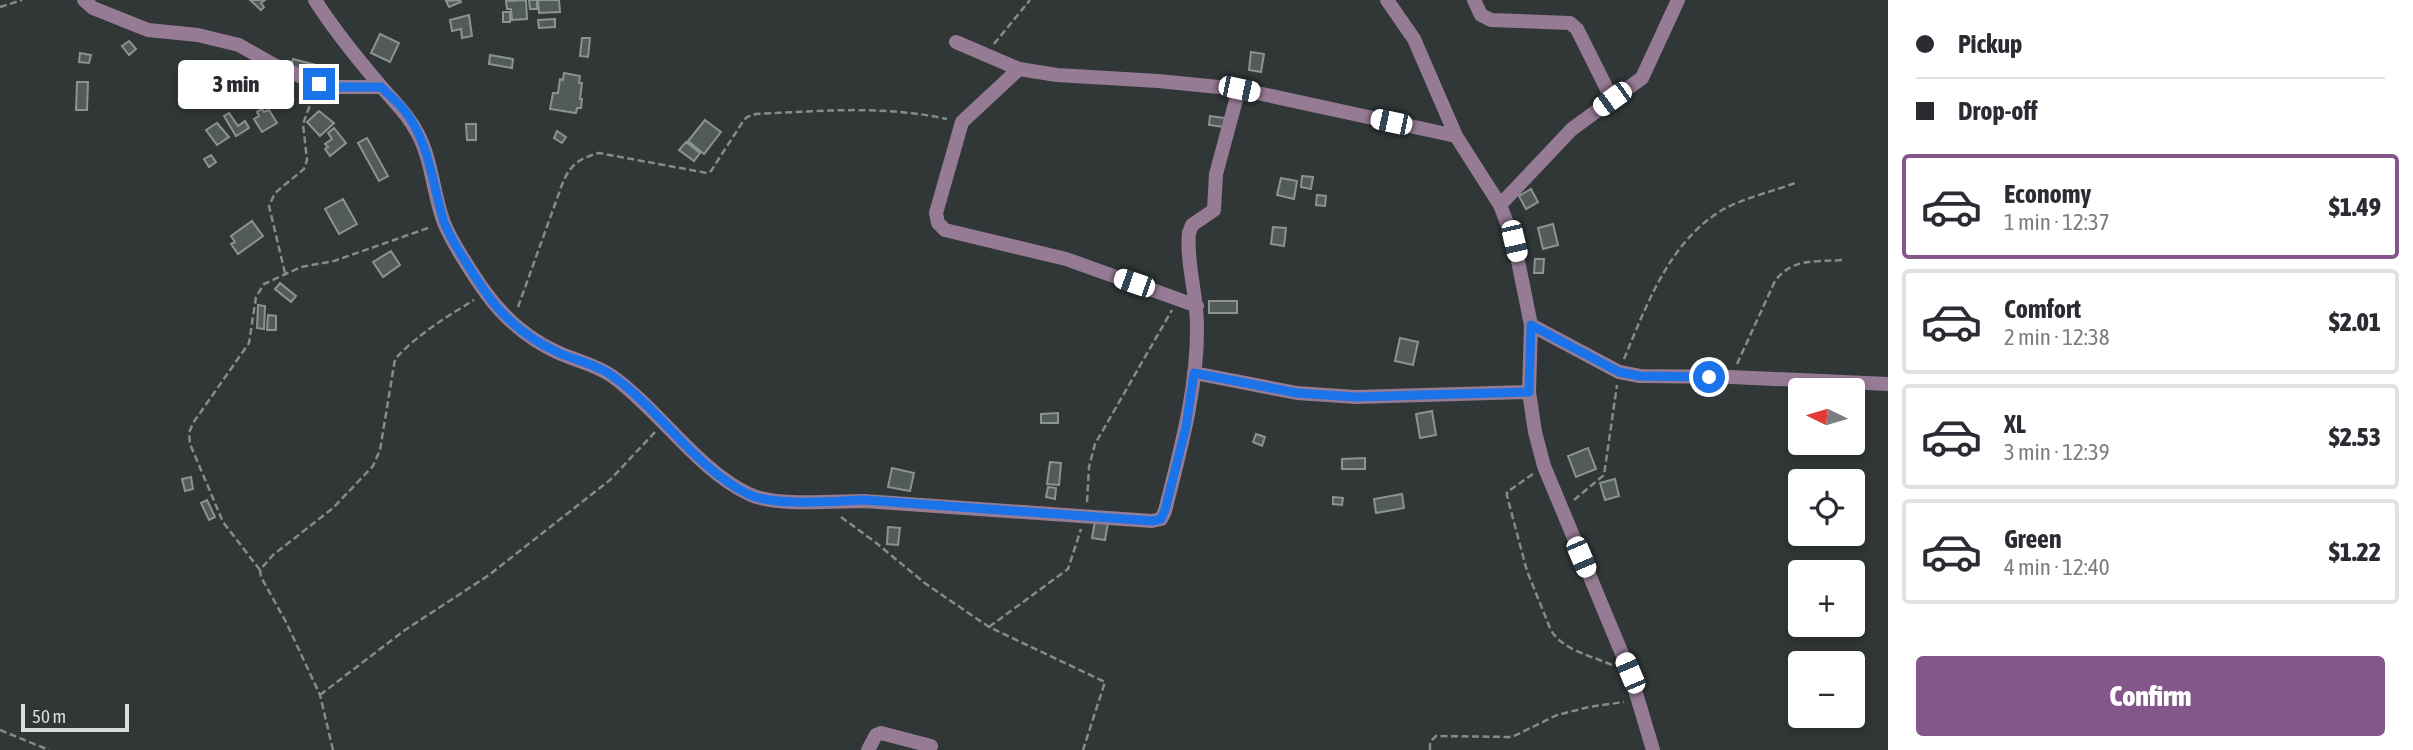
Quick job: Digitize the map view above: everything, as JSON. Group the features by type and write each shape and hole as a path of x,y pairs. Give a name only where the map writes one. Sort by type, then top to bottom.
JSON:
{"street":[{"path":"84,0 93,8 148,30 198,35 239,45 274,65 319,84 337,87 381,87"},
{"path":"315,0 334,31 405,111 429,160 444,222 486,293 512,324 559,353 605,371 723,477 749,495 760,498 819,502 864,500 1152,521 1161,519 1186,427 1194,373 1197,306 1188,233 1192,225 1214,210 1216,174 1239,89"},
{"path":"1387,0 1414,39 1456,136 1500,205 1514,241 1531,325 1529,392 1544,467 1630,673 1653,750"},
{"path":"1474,0 1481,15 1492,20 1570,23 1577,29 1612,99"},
{"path":"1500,205 1572,129 1642,78 1678,0"},
{"path":"956,42 1018,69 1056,75 1239,89 1456,136"},
{"path":"1018,69 962,122 936,213 937,223 945,230 1066,259 1197,306"},
{"path":"1531,325 1619,372 1640,376 1888,383"},
{"path":"1194,373 1297,393 1356,397 1529,392"},
{"path":"868,750 876,735 881,733 931,746"}],"path":[{"path":"0,6 23,0"},
{"path":"985,55 1030,0"},
{"path":"285,273 269,206 275,193 304,169 307,160 303,124 319,84"},
{"path":"512,324 569,167 582,157 599,153 707,173 711,171 742,122 756,114 862,108 914,112 962,122"},
{"path":"1562,510 1604,475 1619,372 1648,303 1674,257 1699,229 1725,208 1796,183"},
{"path":"333,750 320,695 286,622 261,577 260,570 223,522 190,444 189,433 193,423 249,343 256,297 264,284 301,267 334,261 444,222"},
{"path":"1731,377 1775,281 1784,270 1796,264 1842,260"},
{"path":"260,570 273,555 333,508 373,466 380,450 395,359 448,316 486,293"},
{"path":"989,627 1068,569 1086,515 1089,467 1095,444 1179,299"},
{"path":"320,695 405,630 489,575 610,480 664,422"},
{"path":"1544,467 1510,488 1507,496 1527,571 1550,628 1554,637 1562,643 1630,673"},
{"path":"842,518 926,584 989,627 1105,682 1083,750"},
{"path":"1430,750 1430,742 1436,736 1511,737 1570,711 1638,701"},
{"path":"0,730 49,750"}],"building":[{"path":"250,0 265,0 261,3 264,7 261,10"},
{"path":"526,0 527,19 512,20 511,9 507,9 506,1"},
{"path":"529,0 537,0 537,9 530,9"},
{"path":"538,0 559,0 560,12 539,13"},
{"path":"446,1 461,2 449,7"},
{"path":"503,12 510,12 510,22 503,22"},
{"path":"469,15 472,36 462,38 461,29 452,31 450,20"},
{"path":"555,19 555,27 539,28 538,20"},
{"path":"380,34 399,43 390,62 371,53"},
{"path":"582,38 590,38 588,57 580,56"},
{"path":"129,41 136,49 129,55 122,46"},
{"path":"1251,52 1264,54 1261,72 1249,70"},
{"path":"80,53 91,55 89,63 79,62"},
{"path":"490,55 513,59 512,68 489,64"},
{"path":"293,59 316,65 313,74 290,68"},
{"path":"564,73 580,76 582,99 581,108 577,108 576,113 550,109 553,93 558,93 560,79 563,80"},
{"path":"276,79 281,86 269,94 264,86"},
{"path":"77,82 88,82 87,110 76,110"},
{"path":"262,109 264,112 269,110 277,123 262,132 254,119"},
{"path":"319,111 334,123 320,136 307,122"},
{"path":"229,113 238,126 245,121 249,128 236,136 224,116"},
{"path":"1210,116 1225,118 1224,127 1209,125"},
{"path":"705,120 721,132 704,154 688,141"},
{"path":"217,123 229,137 217,145 206,130"},
{"path":"466,124 476,124 476,140 467,140"},
{"path":"334,128 346,143 330,156 325,144 332,139 328,133"},
{"path":"557,131 566,137 562,143 554,138"},
{"path":"367,138 388,176 379,181 358,143"},
{"path":"686,142 700,153 694,161 679,150"},
{"path":"211,155 216,162 209,167 204,159"},
{"path":"1302,176 1313,177 1311,189 1301,187"},
{"path":"1281,178 1297,181 1294,199 1277,195"},
{"path":"1531,189 1538,202 1526,209 1519,196"},
{"path":"1317,195 1326,196 1325,206 1316,205"},
{"path":"343,199 357,224 339,234 325,209"},
{"path":"252,221 263,236 238,254 231,244 235,242 231,236"},
{"path":"1553,224 1558,245 1543,249 1538,228"},
{"path":"1273,227 1286,228 1284,246 1271,244"},
{"path":"391,251 400,265 383,277 373,262"},
{"path":"1535,259 1544,259 1543,273 1534,273"},
{"path":"280,283 296,296 291,302 275,289"},
{"path":"1209,301 1237,301 1237,313 1209,313"},
{"path":"258,305 265,306 264,329 257,328"},
{"path":"268,315 276,316 276,330 267,330"},
{"path":"1400,338 1418,342 1413,365 1395,361"},
{"path":"1432,411 1436,435 1420,438 1416,414"},
{"path":"1058,413 1058,423 1041,423 1041,414"},
{"path":"1256,434 1265,437 1262,446 1253,442"},
{"path":"1588,448 1596,469 1576,477 1568,456"},
{"path":"1365,458 1365,469 1342,469 1342,459"},
{"path":"1050,462 1061,463 1059,485 1047,484"},
{"path":"892,468 914,473 910,491 888,487"},
{"path":"191,477 193,489 185,491 182,479"},
{"path":"1615,479 1619,496 1605,500 1600,483"},
{"path":"1048,487 1056,488 1055,499 1046,497"},
{"path":"1402,494 1404,508 1376,513 1374,499"},
{"path":"1333,497 1343,498 1342,505 1333,504"},
{"path":"207,500 215,517 209,520 201,503"},
{"path":"1095,521 1108,523 1105,540 1092,538"},
{"path":"888,527 900,528 898,545 887,544"}],"route":[{"path":"319,84 337,87 381,87 405,111 429,160 444,222 486,293 512,324 559,353 605,371 723,477 749,495 760,498 819,502 864,500 1152,521 1161,519 1186,427 1194,373 1297,393 1356,397 1529,392 1531,325 1619,372 1640,376 1709,377"}]}
